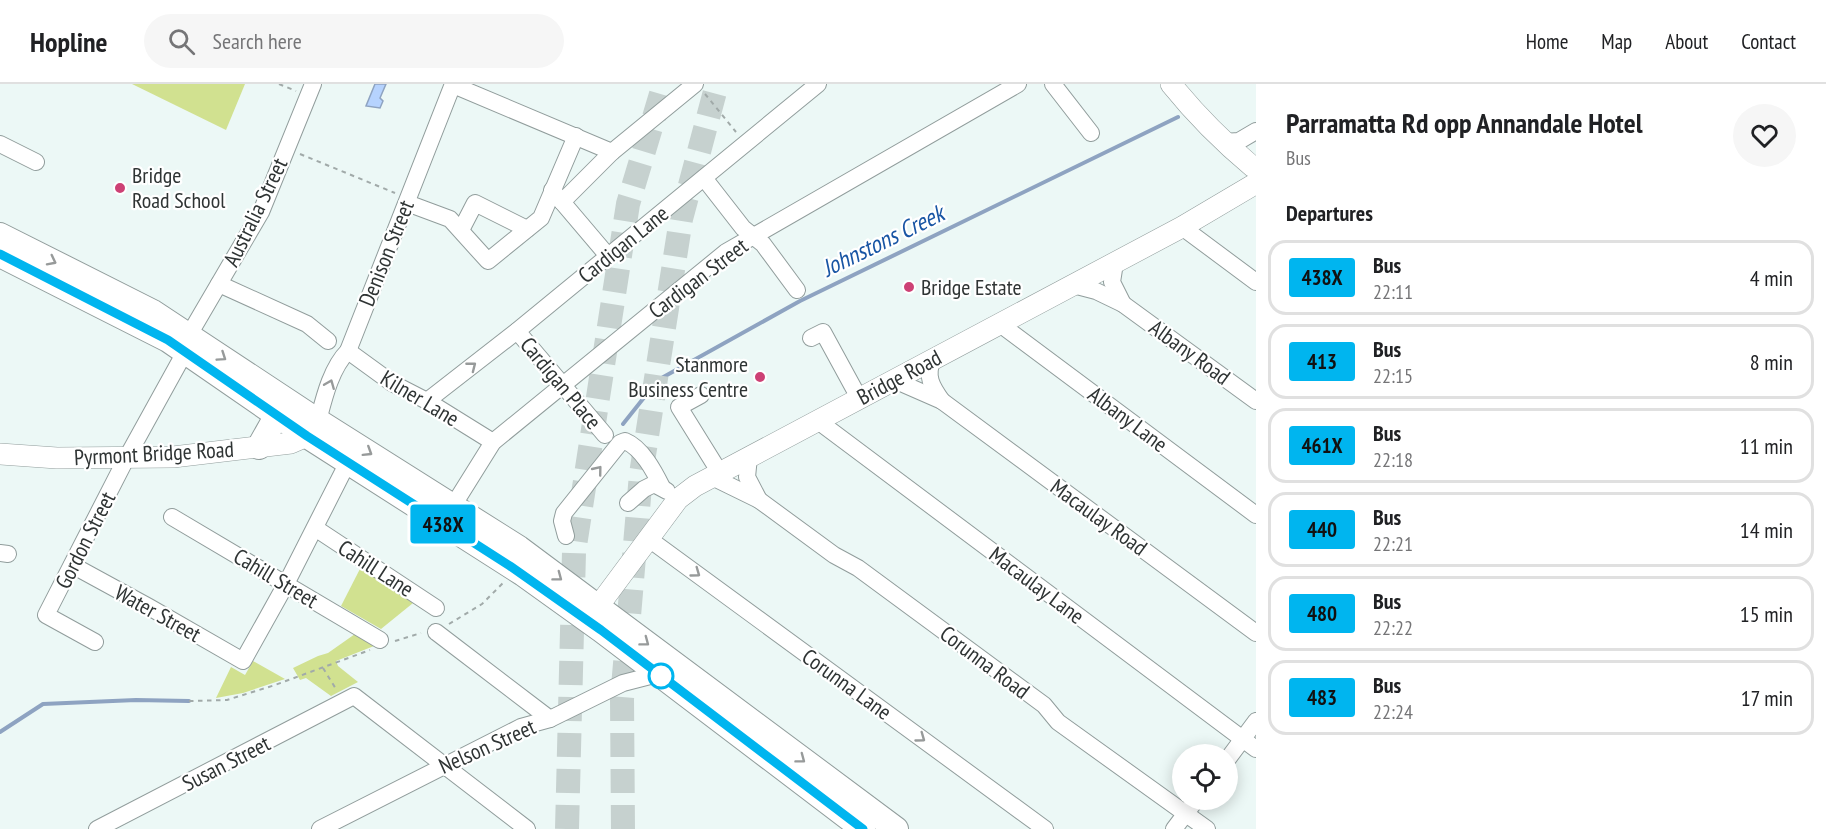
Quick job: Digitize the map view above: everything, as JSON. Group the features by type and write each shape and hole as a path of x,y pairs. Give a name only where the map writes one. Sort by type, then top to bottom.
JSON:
{"highway":[{"path":"0,235 153,312 187,343 277,416 313,428 348,462 506,563 593,613 896,829"},
{"path":"0,255 148,329 187,343 313,428 453,506 528,554 658,674 863,829"},
{"path":"259,447 277,416"}],"main road":[{"path":"1178,86 1191,109 1255,176"},
{"name":"Bridge Road","path":"593,613 649,539 670,498 1182,227 1255,176"},
{"name":"Pyrmont Bridge Road","path":"0,454 57,458 173,457 294,443 313,428"}],"street":[{"name":"Australia Street","path":"187,343 261,212 313,84"},
{"path":"453,84 612,152"},
{"name":"Denison Street","path":"313,428 340,359 348,351 453,84"},
{"name":"Cardigan Lane","path":"427,401 517,331 818,84"},
{"name":"Cardigan Street","path":"453,506 493,442 726,252 1018,84"},
{"path":"1053,84 1091,133"},
{"path":"406,202 450,219 488,261 541,218 557,196 612,152 700,88"},
{"path":"1223,142 1239,141 1253,133"},
{"path":"557,196 576,136"},
{"path":"0,144 36,162"},
{"path":"704,177 743,228 763,244 797,290"},
{"path":"557,196 608,256"},
{"path":"461,230 475,203 528,229"},
{"path":"1182,227 1256,282"},
{"path":"1115,263 1112,282 1123,304"},
{"path":"219,284 307,324 327,341"},
{"name":"Albany Road","path":"1073,285 1096,291 1123,304 1256,401"},
{"name":"Albany Lane","path":"1000,324 1256,515"},
{"name":"Cardigan Place","path":"517,331 604,435"},
{"path":"817,335 859,398"},
{"name":"Gordon Street","path":"95,642 46,615 187,343"},
{"name":"Kilner Lane","path":"348,351 392,383 427,401 493,442"},
{"name":"Macaulay Road","path":"933,359 930,366 930,380 942,401"},
{"name":"Macaulay Road","path":"894,380 942,401 1256,633"},
{"path":"701,395 678,407 716,475"},
{"name":"Macaulay Lane","path":"818,421 1249,744"},
{"path":"567,534 562,516 620,442 625,441 632,444 654,470 670,498"},
{"path":"749,457 747,477 759,500"},
{"path":"286,584 348,462"},
{"name":"Corunna Road","path":"716,475 759,500 834,555 858,568 1044,705 1058,722 1207,829"},
{"path":"654,484 670,498 656,496 632,500 648,486 654,484"},
{"name":"Cahill Street","path":"172,517 286,584 381,644"},
{"name":"Cahill Lane","path":"315,528 436,608"},
{"name":"Corunna Lane","path":"649,539 1045,829"},
{"name":"Water Street","path":"72,565 150,607 243,662 286,584"},
{"path":"435,630 550,719"},
{"name":"Nelson Street","path":"320,829 521,727 550,719 623,683 658,674"},
{"name":"Susan Street","path":"97,829 354,696 444,765"},
{"path":"1249,744 1256,721"},
{"path":"444,765 527,829"},
{"path":"1174,829 1188,810"}],"path":[{"path":"700,88 745,143"},
{"path":"286,148 393,192 406,202"},
{"path":"189,701 227,700 323,668 381,644 435,630 453,623 482,604 505,581"},
{"path":"323,668 336,689"}],"green space":[{"path":"132,84 245,84 226,130"},
{"path":"363,563 418,599 381,629 341,606"},
{"path":"355,634 374,646 336,661 338,666 358,682 331,696 306,678 300,680 293,668 328,653"},
{"path":"253,661 285,679 243,693 216,698 231,667 245,675"}],"water":[{"path":"375,84 386,84 380,98 383,101 380,108 366,106"}],"waterway":[{"name":"Johnstons Creek","path":"623,424 658,380 800,301 1178,117"},
{"name":"Johnstons Creek","path":"0,732 43,704 136,700 189,701"}],"tunnel":[{"path":"567,829 574,552 628,204 664,84"},
{"path":"623,829 622,699 641,474 681,219 717,84"}],"bus line":[{"name":"438X","path":"0,254 168,340 307,436 498,557 601,630 863,829"}],"place":[{"name":"Bridge Road School","path":"120,188"},
{"name":"Bridge Estate","path":"909,287"},
{"name":"Stanmore Business Centre","path":"760,377"}]}
